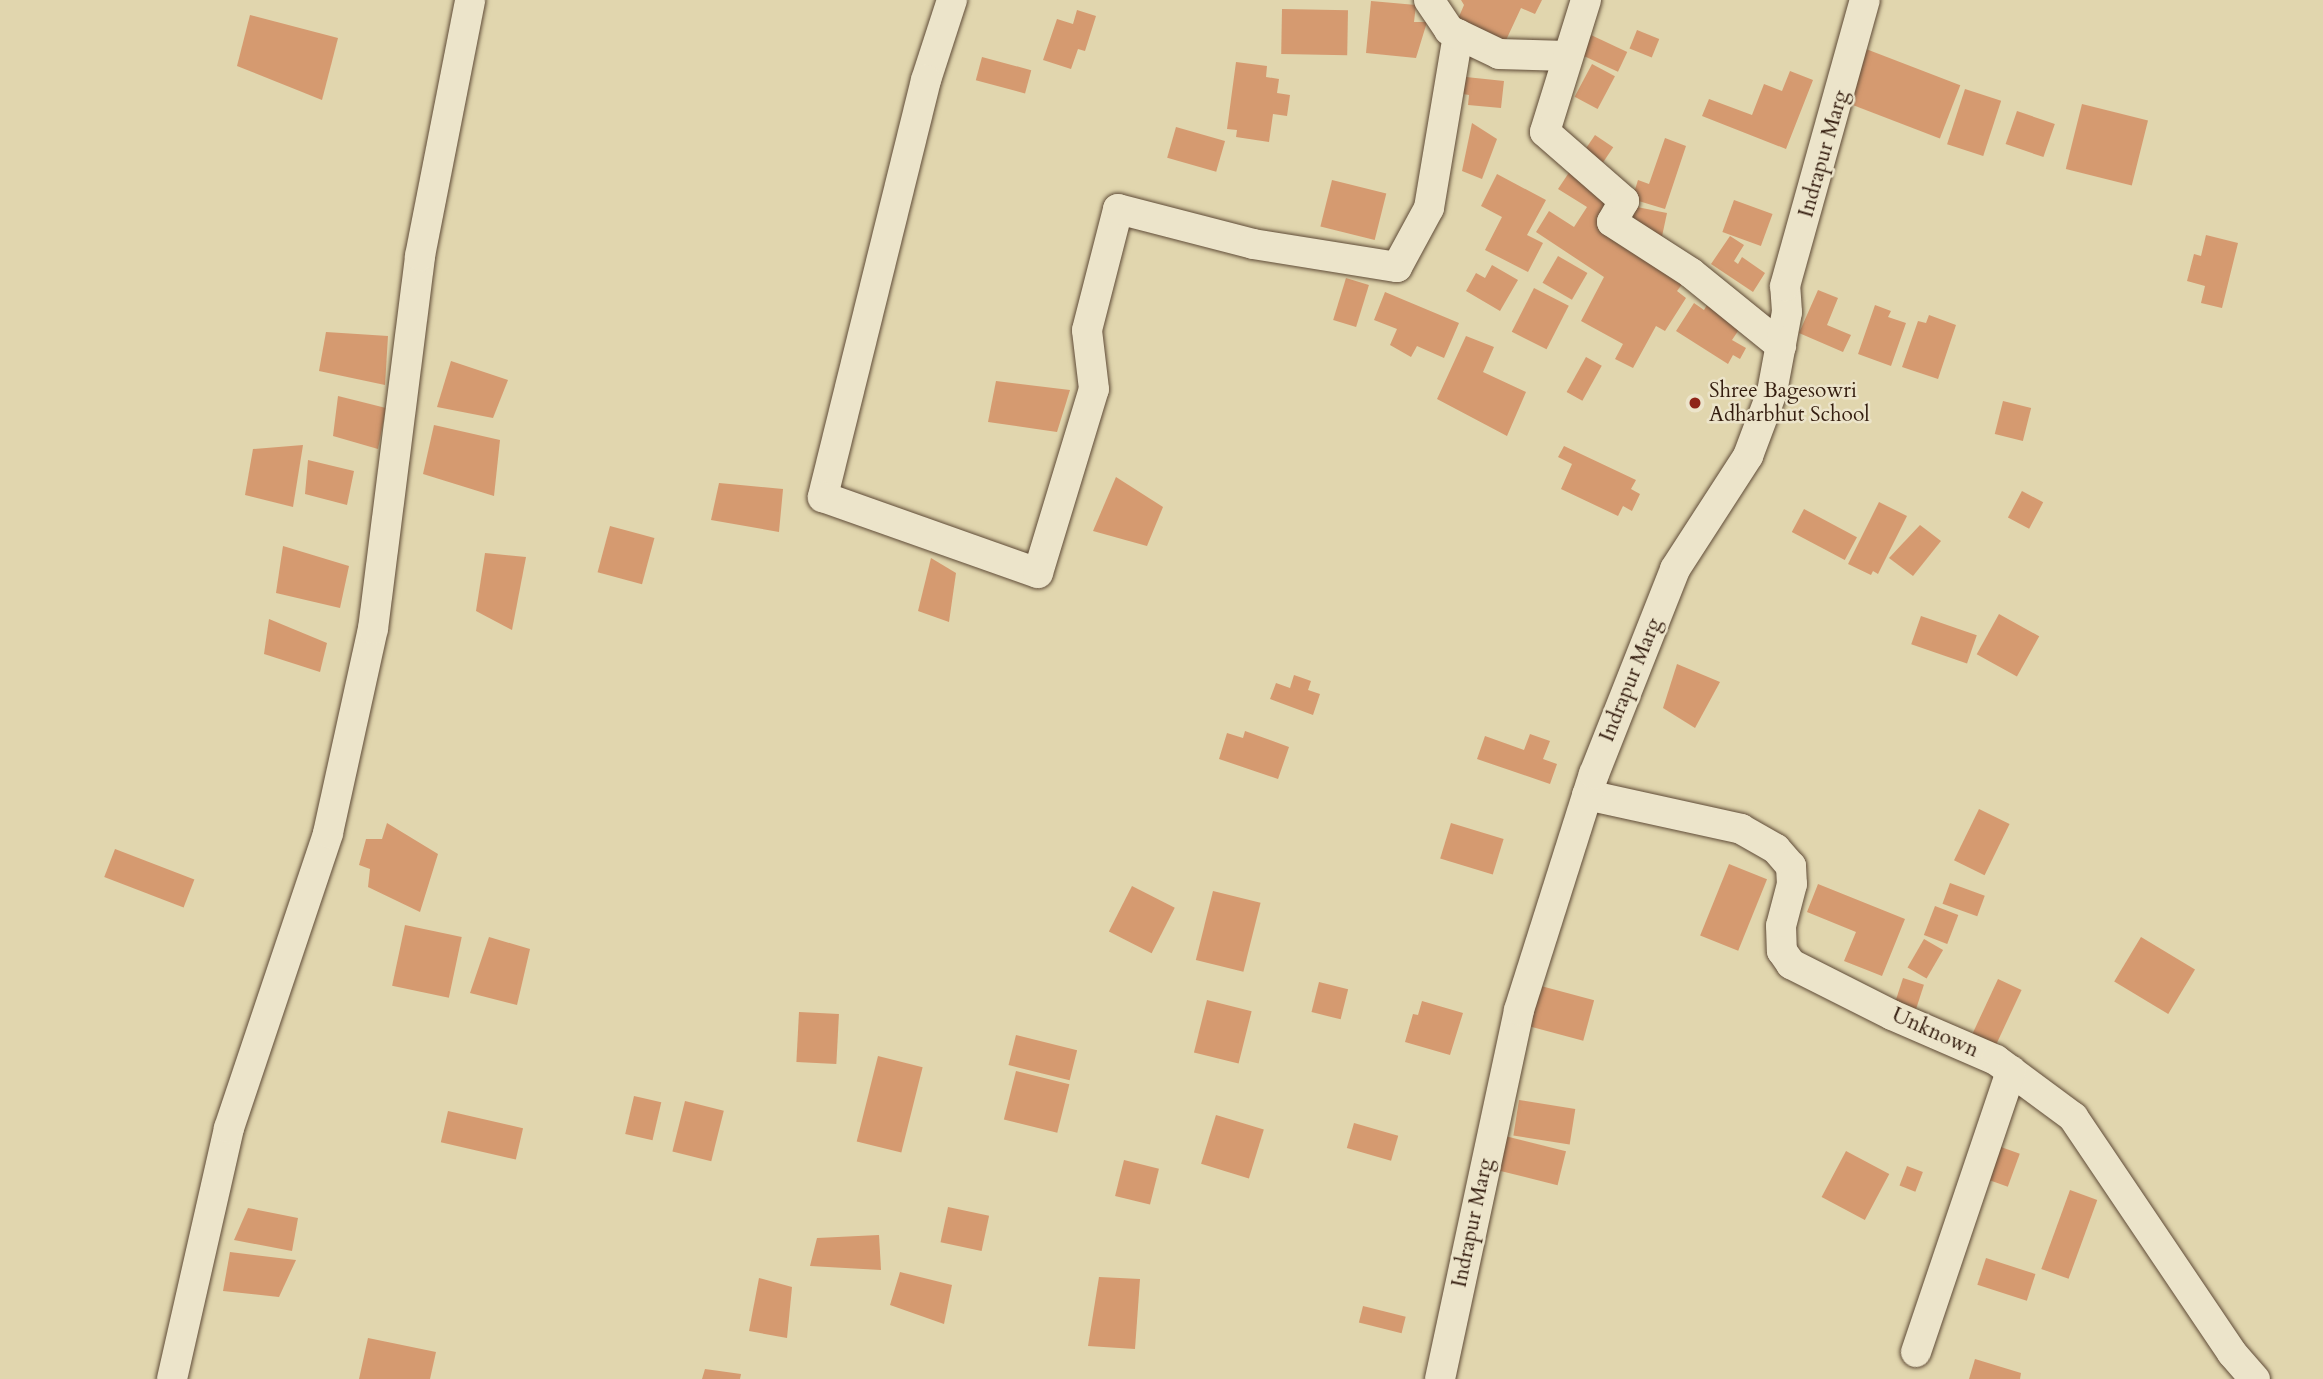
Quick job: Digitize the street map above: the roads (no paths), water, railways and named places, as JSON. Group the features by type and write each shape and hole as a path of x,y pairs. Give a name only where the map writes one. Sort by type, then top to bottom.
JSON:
{"street":[{"path":"172,1379 229,1128 328,833 373,629 420,256 470,0"},
{"path":"952,0 926,80 823,497 1038,573 1094,389 1087,330 1118,209 1253,244 1397,267 1429,208 1458,34"},
{"path":"1429,0 1449,30 1499,54 1567,56"},
{"path":"1586,0 1545,132 1624,201 1612,222 1691,273 1781,346"},
{"name":"Indrapur Marg","path":"1440,1379 1520,1010 1587,795 1675,569 1748,456 1772,393 1787,312 1786,286 1865,0"},
{"name":"Unknown","path":"1587,795 1741,829 1776,849 1791,866 1792,884 1781,926 1782,951 1791,964 2011,1071 2074,1117 2232,1353 2255,1379"},
{"path":"1916,1352 2011,1071"}],"place":[{"name":"Shree Bagesowri Adharbhut School","path":"1695,403"}]}
